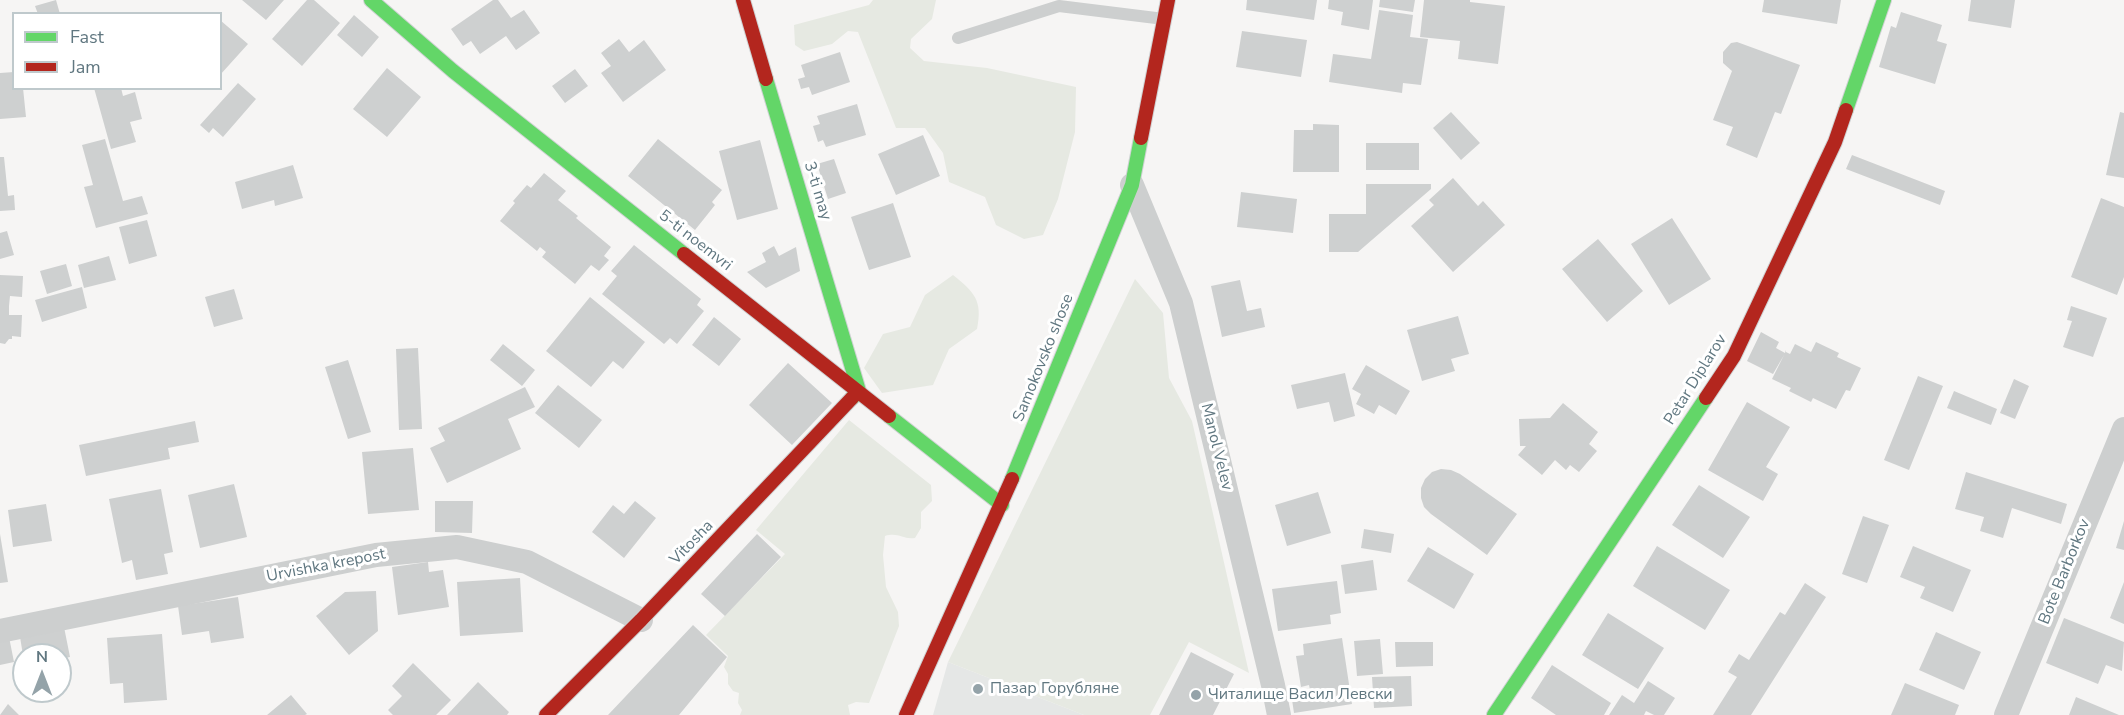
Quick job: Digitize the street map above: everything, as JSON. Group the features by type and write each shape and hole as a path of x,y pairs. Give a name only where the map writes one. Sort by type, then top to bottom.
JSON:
{"street":[{"name":"5-ti noemvri","path":"371,0 453,71 1002,505"},
{"name":"3-ti may","path":"743,0 859,391"},
{"name":"Samokovsko shose","path":"906,715 1002,505 1132,185 1168,0"},
{"name":"Petar Diplarov","path":"1494,715 1734,356 1835,142 1884,0"},
{"name":"Manol Velev","path":"1132,185 1181,303 1279,715"},
{"name":"Vitosha","path":"546,715 641,620 859,391"},
{"name":"Bote Barborkov","path":"2006,715 2124,429"},
{"name":"Urvishka krepost","path":"0,631 376,555 457,547 527,562 641,620"}],"lane":[{"path":"958,38 1059,6 1165,19"}],"shaded area":[{"path":"873,0 936,0 932,19 911,39 910,48 924,61 987,68 1076,87 1075,132 1058,199 1043,235 1024,239 996,225 985,197 949,182 943,153 925,128 896,128 858,32 848,31 832,44 804,51 795,45 794,25 869,5"},
{"path":"953,275 971,292 978,304 977,329 949,349 933,385 882,393 864,368 883,334 910,327 925,295"},
{"path":"1135,279 1163,313 1169,378 1192,421 1249,673 1189,642 1150,715 1084,715 948,662"},
{"path":"849,420 931,485 932,501 921,512 921,528 915,538 885,536 883,555 886,587 898,612 899,626 869,703 856,702 848,705 850,715 740,715 742,710 738,703 739,693 733,691 728,684 728,674 724,667 728,656 706,635 785,554 756,530"},
{"name":"Пазар Горубляне","path":"948,662 1084,715 933,715"}],"building":[{"path":"56,0 59,12 37,12 35,6"},
{"path":"242,0 284,0 266,20"},
{"path":"307,0 314,0 340,23 302,66 272,39"},
{"path":"493,0 498,0 511,18 524,10 540,33 516,50 506,36 480,54 471,41 463,46 451,29"},
{"path":"1247,0 1317,0 1314,20 1246,10"},
{"path":"1329,0 1373,0 1369,30 1341,25 1343,12 1328,9"},
{"path":"1380,0 1415,0 1413,12 1379,7"},
{"path":"1424,0 1470,0 1470,2 1505,6 1498,64 1458,59 1460,41 1420,37"},
{"path":"1764,0 1841,0 1837,24 1762,12"},
{"path":"1971,0 2015,0 2011,28 1968,21"},
{"path":"1379,10 1413,15 1410,37 1428,39 1421,85 1403,83 1402,93 1329,82 1333,54 1371,59"},
{"path":"1901,12 1942,25 1937,41 1947,44 1935,84 1879,67 1891,26 1896,28"},
{"path":"354,15 379,37 362,57 337,35"},
{"path":"222,22 248,44 222,73"},
{"path":"1242,31 1307,40 1301,77 1236,67"},
{"path":"619,39 629,52 644,40 666,70 623,102 601,73 611,66 601,53"},
{"path":"1737,42 1800,65 1781,114 1775,112 1757,158 1726,145 1733,127 1713,120 1732,71 1723,63 1723,52 1731,43"},
{"path":"840,52 850,82 812,95 809,87 801,89 798,79 805,77 801,65"},
{"path":"387,68 421,97 387,137 353,109"},
{"path":"575,69 588,86 565,103 552,86"},
{"path":"12,72 12,90 23,90 26,117 0,119 0,73"},
{"path":"238,83 256,99 223,137 213,128 209,133 200,125"},
{"path":"95,90 122,90 123,96 135,92 142,119 130,122 136,142 111,149"},
{"path":"857,104 866,135 826,147 823,140 818,142 813,126 820,124 817,116"},
{"path":"1451,112 1480,143 1461,160 1433,128"},
{"path":"2120,112 2124,113 2124,178 2106,175"},
{"path":"1313,124 1339,125 1339,172 1293,172 1294,130 1313,130"},
{"path":"923,135 940,176 896,195 878,154"},
{"path":"105,139 123,201 142,196 148,214 96,228 84,187 93,185 82,145"},
{"path":"658,139 722,190 712,202 715,205 695,230 628,176"},
{"path":"760,140 778,209 737,220 719,151"},
{"path":"1366,143 1419,143 1419,170 1366,170"},
{"path":"1852,155 1945,191 1940,205 1846,169"},
{"path":"0,157 4,157 8,196 14,195 15,210 0,211"},
{"path":"834,159 846,193 828,199 817,164"},
{"path":"293,165 303,198 275,206 274,200 242,209 235,182"},
{"path":"544,173 566,191 558,200 611,247 604,256 609,260 599,271 591,265 575,284 542,257 546,252 540,247 537,251 500,221 527,185 531,188"},
{"path":"1453,178 1478,206 1483,201 1505,225 1453,272 1411,226 1434,205 1429,200"},
{"path":"1366,184 1431,184 1431,189 1358,252 1329,252 1329,214 1366,214"},
{"path":"1241,192 1297,199 1293,233 1237,227"},
{"path":"2101,198 2124,207 2124,277 2117,295 2071,277"},
{"path":"893,203 911,257 869,270 851,217"},
{"path":"1672,218 1711,279 1669,305 1631,244"},
{"path":"147,220 157,256 129,264 119,227"},
{"path":"7,231 14,255 0,259 0,233"},
{"path":"1598,239 1643,291 1607,322 1562,269"},
{"path":"634,245 701,299 697,305 704,311 677,344 670,338 664,344 602,294 617,276 611,271"},
{"path":"774,246 779,256 796,247 800,271 766,288 747,272 766,262 762,253"},
{"path":"109,256 116,280 84,288 78,265"},
{"path":"66,264 72,286 47,294 40,271"},
{"path":"0,275 23,276 22,297 10,296 9,306 9,315 22,315 21,337 12,336 12,339 5,344 0,343"},
{"path":"1240,280 1247,311 1261,308 1265,327 1222,337 1211,286"},
{"path":"82,287 87,308 42,322 35,300"},
{"path":"234,289 243,319 214,327 205,297"},
{"path":"590,297 645,342 623,369 613,361 591,387 546,351"},
{"path":"2071,306 2107,318 2093,357 2063,347 2072,321 2067,320"},
{"path":"1458,316 1469,354 1451,359 1455,371 1422,381 1407,330"},
{"path":"714,317 741,339 719,366 692,345"},
{"path":"1761,332 1779,342 1776,348 1785,353 1786,350 1790,354 1795,344 1811,352 1816,342 1839,353 1837,357 1861,368 1850,391 1846,390 1836,409 1813,398 1811,402 1789,391 1791,388 1772,379 1784,355 1773,374 1747,361"},
{"path":"503,344 535,370 522,386 490,360"},
{"path":"418,348 422,429 399,430 396,349"},
{"path":"348,360 371,432 348,439 325,367"},
{"path":"788,363 832,403 792,445 749,405"},
{"path":"1366,365 1410,391 1396,415 1379,405 1374,414 1356,404 1361,394 1352,389"},
{"path":"1345,373 1355,416 1334,422 1329,402 1297,409 1291,385"},
{"path":"1918,376 1943,386 1909,470 1884,460"},
{"path":"2014,379 2029,386 2015,419 2000,413"},
{"path":"558,385 602,420 579,448 535,413"},
{"path":"525,387 535,407 508,419 521,449 447,483 430,448 445,441 438,428"},
{"path":"1954,391 1997,409 1991,425 1947,408"},
{"path":"1747,402 1790,427 1766,467 1778,474 1763,501 1708,470"},
{"path":"1563,403 1598,432 1589,444 1597,451 1579,472 1570,465 1566,470 1555,460 1542,475 1518,455 1526,446 1520,446 1519,419 1550,418"},
{"path":"195,421 199,442 168,448 170,459 86,476 79,445"},
{"path":"413,448 419,510 368,514 362,452"},
{"path":"1441,469 1460,474 1517,514 1487,555 1424,507 1421,488 1425,479 1432,472"},
{"path":"1966,472 2067,504 2061,524 2012,508 2003,538 1980,531 1984,517 1955,509"},
{"path":"234,484 247,537 200,548 188,495"},
{"path":"1699,485 1750,517 1723,558 1672,525"},
{"path":"161,489 173,552 164,554 168,574 136,580 132,560 122,563 109,499"},
{"path":"1318,492 1331,533 1287,546 1275,505"},
{"path":"435,501 473,501 472,533 435,532"},
{"path":"635,501 656,518 624,558 592,532 613,505 624,514"},
{"path":"46,504 52,541 13,547 8,510"},
{"path":"1863,516 1889,525 1867,583 1842,574"},
{"path":"2124,521 2124,550 2116,548"},
{"path":"1364,529 1394,534 1391,553 1361,548"},
{"path":"0,534 8,582 0,583"},
{"path":"757,534 781,557 725,616 701,594"},
{"path":"1657,546 1730,590 1705,630 1633,586"},
{"path":"1913,546 1971,570 1953,612 1920,598 1925,587 1900,577"},
{"path":"1428,547 1474,574 1454,609 1407,581"},
{"path":"1373,560 1377,590 1345,594 1341,565"},
{"path":"428,562 429,572 443,570 449,607 398,615 392,567"},
{"path":"520,578 523,632 460,636 457,582"},
{"path":"1337,581 1341,613 1330,615 1331,624 1278,631 1272,589"},
{"path":"2124,582 2124,624 2110,618"},
{"path":"1805,583 1826,597 1751,715 1713,715 1737,677 1728,672 1739,654 1749,660 1780,612 1785,615"},
{"path":"376,591 378,631 349,655 316,616 345,592"},
{"path":"238,597 244,638 211,643 209,631 182,635 178,606"},
{"path":"1608,613 1664,648 1638,689 1582,655"},
{"path":"2064,618 2124,642 2122,671 2106,665 2098,684 2046,663"},
{"path":"693,625 727,657 679,715 608,715"},
{"path":"64,627 67,643 21,643 20,637"},
{"path":"1936,632 1981,652 1964,690 1919,670"},
{"path":"162,634 167,700 124,703 123,683 110,684 107,638"},
{"path":"9,637 12,662 0,665 0,639"},
{"path":"1342,638 1352,704 1294,713 1291,693 1310,690 1309,685 1301,687 1296,656 1304,655 1303,644"},
{"path":"1380,639 1383,674 1357,676 1354,641"},
{"path":"1395,642 1433,642 1433,666 1396,667"},
{"name":"Читалище Васил Левски","path":"1191,652 1234,674 1213,715 1159,715"},
{"path":"413,663 451,700 436,715 393,715 388,710 402,696 392,686"},
{"path":"1552,665 1611,703 1604,715 1556,715 1531,698"},
{"path":"1411,676 1412,706 1374,708 1372,677"},
{"path":"1648,681 1675,698 1664,715 1654,715 1646,711 1644,715 1609,715 1622,695 1634,703"},
{"path":"478,682 509,712 507,715 447,715"},
{"path":"1905,683 1959,705 1955,715 1891,715"},
{"path":"291,695 307,714 267,715"},
{"path":"2076,697 2119,715 2069,715"},
{"path":"8,704 19,715 0,715"}],"traffic: fast":[{"path":"371,0 453,71 684,254"},
{"path":"1846,110 1884,0"},
{"path":"766,79 859,391 852,398"},
{"path":"1012,479 1132,185 1141,138"},
{"path":"1494,715 1706,398"},
{"path":"889,416 1002,505"}],"traffic: jam":[{"path":"743,0 766,79"},
{"path":"1141,138 1168,0"},
{"path":"1706,398 1734,356 1835,142 1846,110"},
{"path":"684,254 889,416"},
{"path":"546,715 641,620 852,398"},
{"path":"906,715 1012,479"}],"place":[{"name":"Пазар Горубляне","path":"978,689"},
{"name":"Читалище Васил Левски","path":"1196,695"}]}
